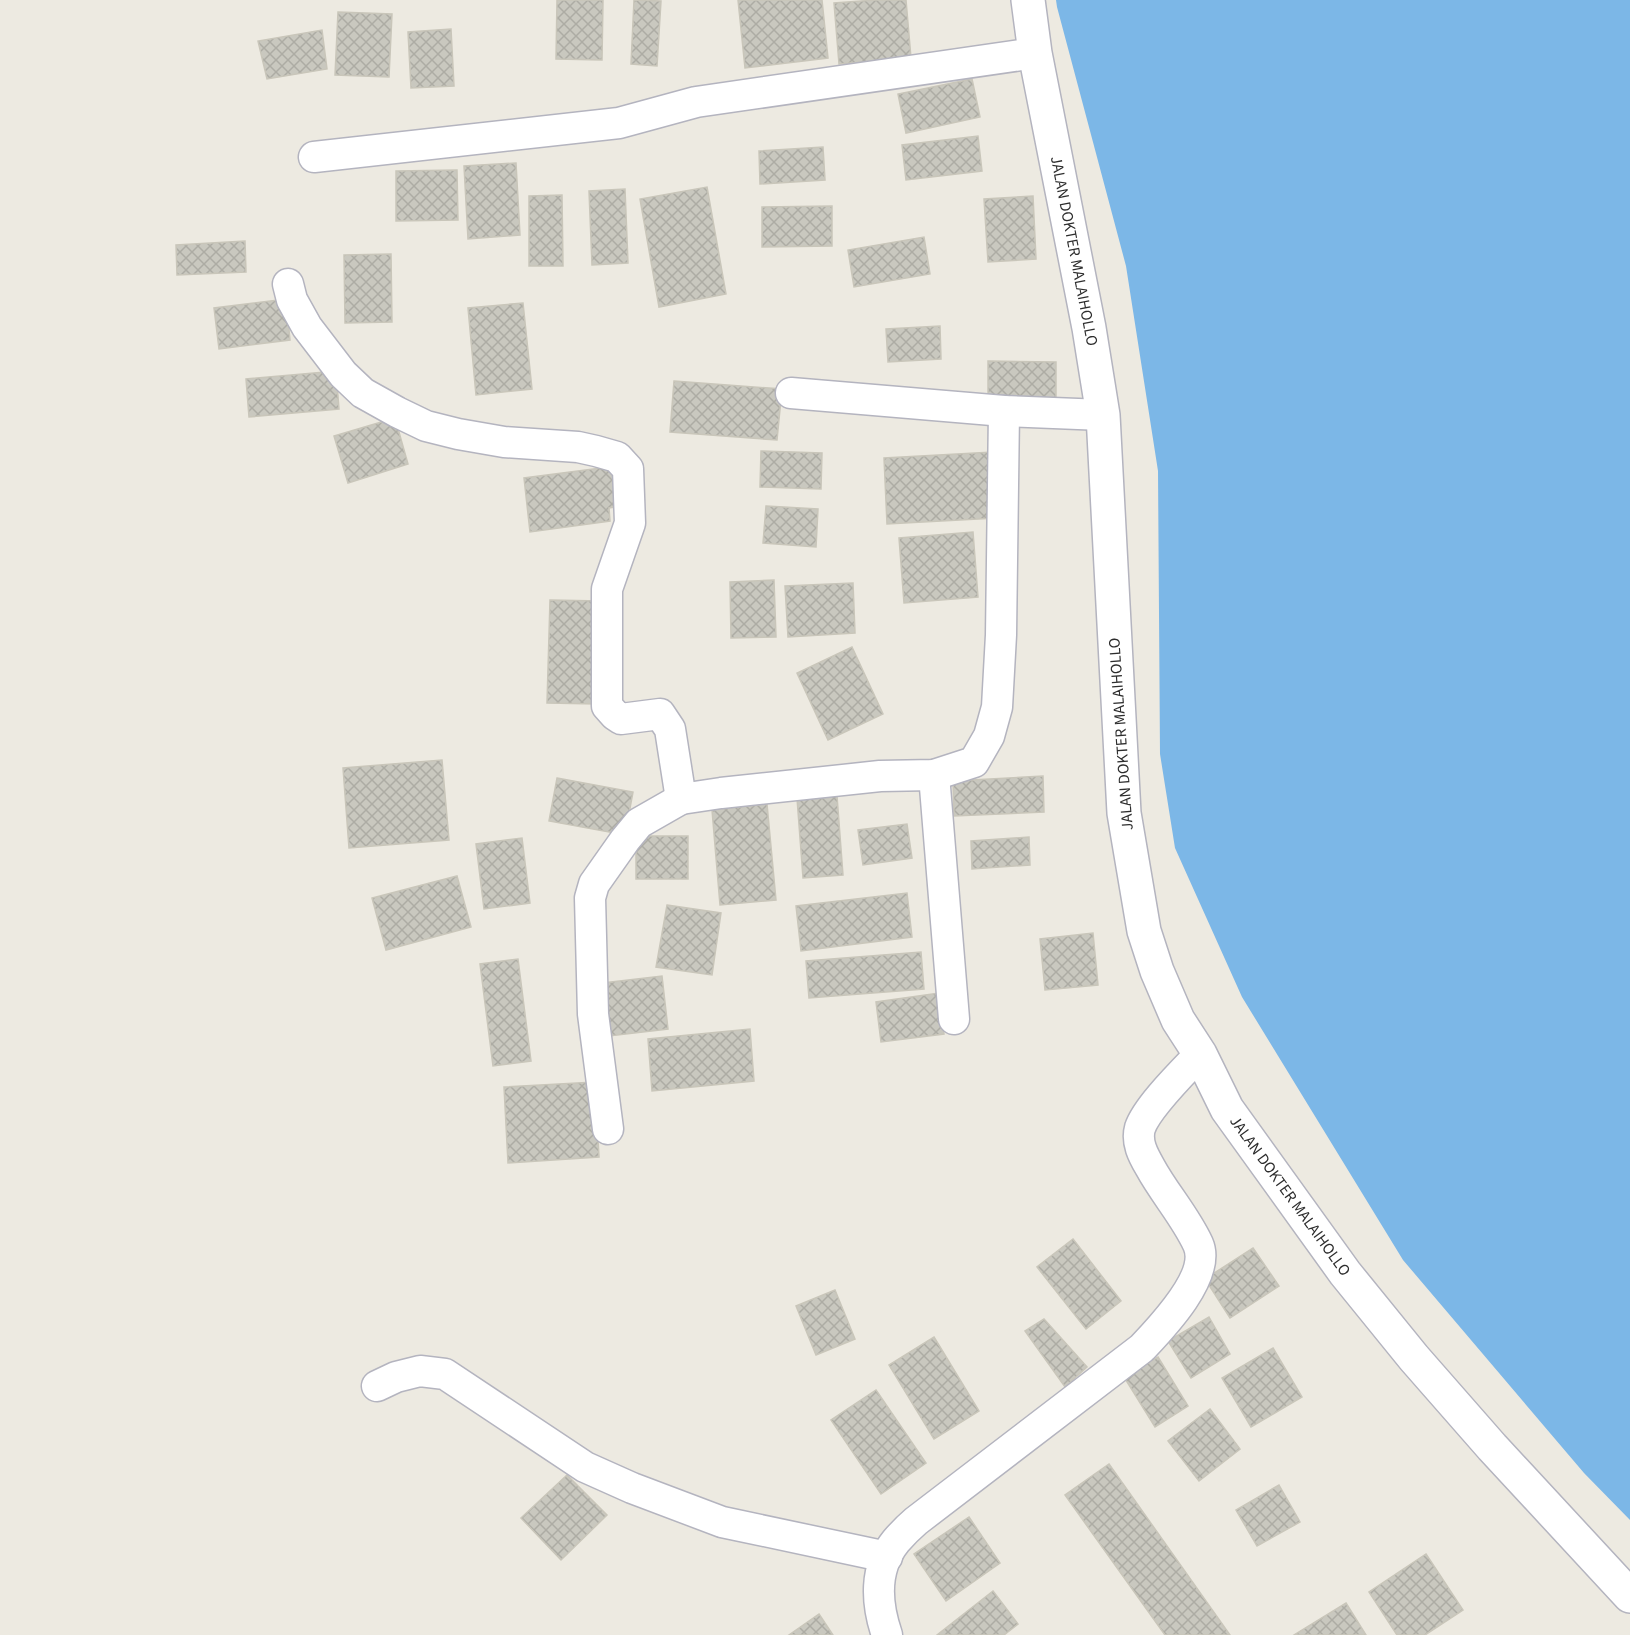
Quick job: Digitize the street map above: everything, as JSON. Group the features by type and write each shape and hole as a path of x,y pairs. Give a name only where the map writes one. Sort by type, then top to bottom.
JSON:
{"main road":[{"name":"JALAN DOKTER MALAIHOLLO","path":"1028,0 1035,53 1089,328 1103,416 1124,813 1144,931 1157,971 1178,1020 1200,1054 1227,1109 1345,1273 1421,1367 1630,1596"}],"street":[{"path":"314,157 619,123 696,102 1035,53"},
{"path":"288,284 292,300 307,327 343,374 363,393 397,412 426,426 458,434 504,442 578,447 596,451 617,457 628,469 630,523 607,590 607,706 621,719 660,714 670,729 681,799"},
{"path":"791,393 1004,411 1103,416"},
{"path":"608,1129 593,1014 590,898 594,884 639,823 681,799 880,776 934,775 974,762 988,736 997,707 1001,635 1004,411"},
{"path":"934,775 954,1019"},
{"path":"887,1635 882,1622 878,1592 881,1566 895,1542 916,1521 1142,1348 1165,1323 1187,1293 1199,1268 1199,1247 1140,1149 1140,1130 1148,1113 1200,1054"},
{"path":"377,1386 396,1377 420,1371 445,1374 585,1467 632,1488 722,1522 886,1557"}],"water":[{"path":"1056,0 1630,0 1630,1520 1584,1473 1403,1260 1242,997 1175,848 1160,754 1158,471 1126,266"}],"building":[{"path":"557,0 603,0 602,60 556,59"},
{"path":"634,0 661,1 657,66 631,64"},
{"path":"738,0 822,0 828,58 745,68"},
{"path":"906,0 911,58 839,64 834,3"},
{"path":"338,12 392,14 389,77 335,75"},
{"path":"451,29 454,86 411,88 408,32"},
{"path":"322,30 327,69 267,79 258,41"},
{"path":"972,79 980,117 906,133 898,94"},
{"path":"978,136 982,171 906,180 902,145"},
{"path":"823,147 825,180 760,184 759,151"},
{"path":"516,163 520,235 468,239 464,166"},
{"path":"457,170 458,220 396,221 396,171"},
{"path":"707,187 726,294 659,307 640,199"},
{"path":"625,189 628,263 592,265 589,191"},
{"path":"562,195 563,266 529,266 529,196"},
{"path":"1033,196 1036,259 988,262 984,199"},
{"path":"832,206 832,246 762,247 762,207"},
{"path":"924,237 930,274 854,287 848,250"},
{"path":"245,241 246,272 177,275 176,245"},
{"path":"391,254 392,322 345,323 344,255"},
{"path":"286,299 290,340 219,349 214,308"},
{"path":"523,303 532,389 476,395 468,308"},
{"path":"940,326 941,359 888,362 886,329"},
{"path":"988,361 1056,362 1056,400 988,400"},
{"path":"336,371 339,409 249,417 246,379"},
{"path":"674,381 782,389 777,440 670,432"},
{"path":"395,418 408,464 348,483 334,436"},
{"path":"761,451 822,453 821,489 760,487"},
{"path":"993,452 996,518 887,524 884,458"},
{"path":"616,466 621,506 609,508 610,521 530,532 524,478"},
{"path":"766,506 818,509 816,547 763,543"},
{"path":"973,532 978,597 904,603 899,538"},
{"path":"774,580 776,637 731,638 730,582"},
{"path":"853,583 855,633 788,637 785,586"},
{"path":"550,600 600,601 597,704 547,703"},
{"path":"852,647 883,714 828,740 797,673"},
{"path":"442,760 449,840 349,848 343,768"},
{"path":"1043,776 1044,812 954,816 953,781"},
{"path":"557,778 633,792 625,835 549,821"},
{"path":"837,796 843,875 803,878 797,798"},
{"path":"767,804 776,900 720,905 712,810"},
{"path":"907,824 912,858 863,865 858,830"},
{"path":"636,836 688,836 688,879 636,879"},
{"path":"1029,837 1030,865 972,869 971,841"},
{"path":"522,838 530,903 484,909 476,844"},
{"path":"457,876 471,927 386,950 372,898"},
{"path":"907,893 912,937 801,951 796,906"},
{"path":"667,905 721,913 712,975 656,967"},
{"path":"1093,933 1098,985 1045,990 1040,939"},
{"path":"921,952 924,989 809,998 806,961"},
{"path":"518,959 531,1061 493,1066 480,964"},
{"path":"662,976 668,1029 609,1036 603,983"},
{"path":"939,993 944,1034 881,1042 876,1002"},
{"path":"750,1029 754,1081 652,1091 648,1039"},
{"path":"595,1082 599,1157 508,1163 504,1087"},
{"path":"1073,1239 1121,1301 1086,1329 1037,1267"},
{"path":"1253,1248 1279,1286 1230,1318 1205,1279"},
{"path":"835,1290 855,1339 816,1355 796,1306"},
{"path":"1209,1317 1230,1354 1191,1378 1168,1341"},
{"path":"1044,1319 1087,1367 1065,1387 1025,1331"},
{"path":"934,1337 979,1411 934,1439 889,1365"},
{"path":"1273,1348 1302,1397 1251,1427 1222,1378"},
{"path":"1158,1357 1188,1406 1155,1427 1124,1377"},
{"path":"876,1390 926,1463 881,1494 831,1420"},
{"path":"1210,1409 1240,1449 1199,1481 1168,1441"},
{"path":"1109,1464 1230,1635 1165,1635 1065,1495"},
{"path":"567,1475 607,1515 561,1560 521,1518"},
{"path":"1279,1485 1300,1522 1257,1546 1236,1510"},
{"path":"969,1517 1000,1563 946,1601 914,1554"},
{"path":"1426,1554 1463,1610 1425,1635 1397,1635 1369,1592"},
{"path":"993,1591 1018,1624 1004,1635 937,1635"},
{"path":"1346,1603 1366,1635 1294,1635"},
{"path":"819,1614 833,1635 789,1635"}]}
